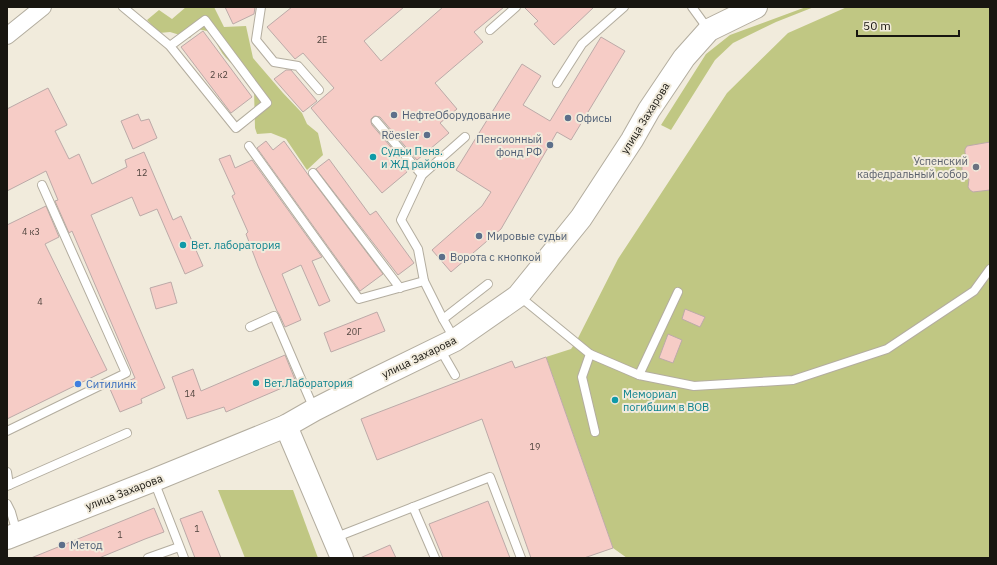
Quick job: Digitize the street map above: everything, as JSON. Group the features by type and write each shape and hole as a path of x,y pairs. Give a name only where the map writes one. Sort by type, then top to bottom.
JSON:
{"main road":[{"name":"улица Захарова","path":"12,536 286,426 368,382 447,344 518,296 581,218 632,140 649,110 684,58 708,30 756,7"},
{"path":"286,426 342,558"}],"street":[{"path":"7,36 43,7"}],"lane":[{"path":"123,7 170,46 236,128 267,103 205,20 170,46"},
{"path":"261,7 256,40 274,62 298,66 319,90"},
{"path":"490,30 516,7"},
{"path":"557,84 582,44 624,7"},
{"path":"692,7 708,30"},
{"path":"376,121 422,175"},
{"path":"455,375 447,344 443,319 424,281 418,249 401,220 422,175 465,137"},
{"path":"249,146 359,299 424,281"},
{"path":"313,173 400,288"},
{"path":"7,431 126,372 42,186"},
{"path":"518,296 590,354 639,375 694,386 793,380 887,349 974,291 990,269"},
{"path":"443,319 488,284"},
{"path":"639,375 678,292"},
{"path":"250,327 274,316 314,410"},
{"path":"590,354 582,377 595,432"},
{"path":"7,472 8,485 128,433"},
{"path":"334,538 490,477 521,558"},
{"path":"154,480 184,558"},
{"path":"7,504 11,512 12,536"},
{"path":"413,507 435,558"},
{"path":"148,558 179,547"}],"green space":[{"path":"186,7 214,7 224,27 246,26 253,58 302,113 307,124 318,133 323,155 307,170 286,139 271,133 257,134 255,128 254,90 243,78 240,69 230,62 222,53 212,32 197,29 190,38 170,32 159,33 147,20 159,10 172,19"},
{"path":"806,7 814,7 776,22 733,43 715,60 671,130 661,125 706,54 730,35"},
{"path":"847,7 990,7 990,558 627,558 613,548 546,357 571,349 576,342 618,259 727,93 788,33"},
{"path":"218,490 293,490 318,558 245,558"}],"building":[{"path":"225,7 255,7 254,14 233,24"},
{"path":"292,7 404,7 364,41 381,61 443,7 504,7 474,32 483,42 435,83 457,109 440,123 449,133 417,160 380,117 375,116 371,119 372,125 408,167 406,170 407,172 382,193 311,108 334,88 303,53 295,59 267,27"},
{"path":"524,7 594,7 554,45 534,24 538,21"},
{"path":"203,31 252,97 231,113 181,47"},
{"path":"601,37 625,51 571,140 557,132 501,229 451,272 432,250 482,206 491,192 456,170 522,64 541,76 523,105 550,121"},
{"path":"286,70 291,70 317,101 303,112 274,79"},
{"path":"48,88 67,125 55,131 69,159 79,154 92,184 127,167 125,160 144,152 173,220 181,216 203,266 185,274 157,209 140,216 132,197 91,215 165,388 141,399 142,403 120,412 110,389 135,378 72,231 69,233 55,201 58,200 46,171 7,191 7,109"},
{"path":"138,114 141,121 149,119 157,138 133,149 121,121"},
{"path":"266,141 273,150 284,141 383,274 360,291 257,148"},
{"name":"Успенский кафедральный собор","path":"990,142 990,190 973,192 968,187 969,179 964,175 962,170 962,165 967,157 965,149 967,146"},
{"path":"230,155 235,168 252,160 322,257 312,261 330,301 319,306 301,265 282,274 301,320 285,327 258,266 246,234 248,232 232,196 235,194 219,159"},
{"path":"329,159 370,215 376,211 414,263 398,275 316,169"},
{"path":"46,206 59,237 45,244 107,370 7,419 7,225"},
{"path":"171,282 177,303 156,309 150,288"},
{"path":"685,309 705,317 700,327 682,319"},
{"path":"377,312 385,331 331,352 324,333"},
{"path":"668,334 682,340 673,363 659,358"},
{"name":"Вет.Лаборатория","path":"285,355 296,382 226,412 224,407 187,419 172,377 193,369 201,391"},
{"path":"546,357 613,548 584,558 531,558 482,419 377,460 361,419 512,361 515,368"},
{"path":"488,501 510,558 443,558 429,524"},
{"path":"154,508 164,532 99,558 31,558"},
{"path":"202,511 221,558 195,558 180,519"},
{"path":"390,545 396,558 360,558"}],"place":[{"name":"НефтеОборудование","path":"394,115"},
{"name":"Офисы","path":"568,118"},
{"name":"Röesler","path":"427,135"},
{"name":"Пенсионный фонд РФ","path":"550,145"},
{"name":"Судьи Пенз. и ЖД районов","path":"373,157"},
{"name":"Успенский кафедральный собор","path":"976,167"},
{"name":"Мировые судьи","path":"479,236"},
{"name":"Вет. лаборатория","path":"183,245"},
{"name":"Ворота с кнопкой","path":"442,257"},
{"name":"Вет.Лаборатория","path":"256,383"},
{"name":"Ситилинк","path":"78,384"},
{"name":"Мемориал погибшим в ВОВ","path":"615,400"},
{"name":"Метод","path":"62,545"}]}
